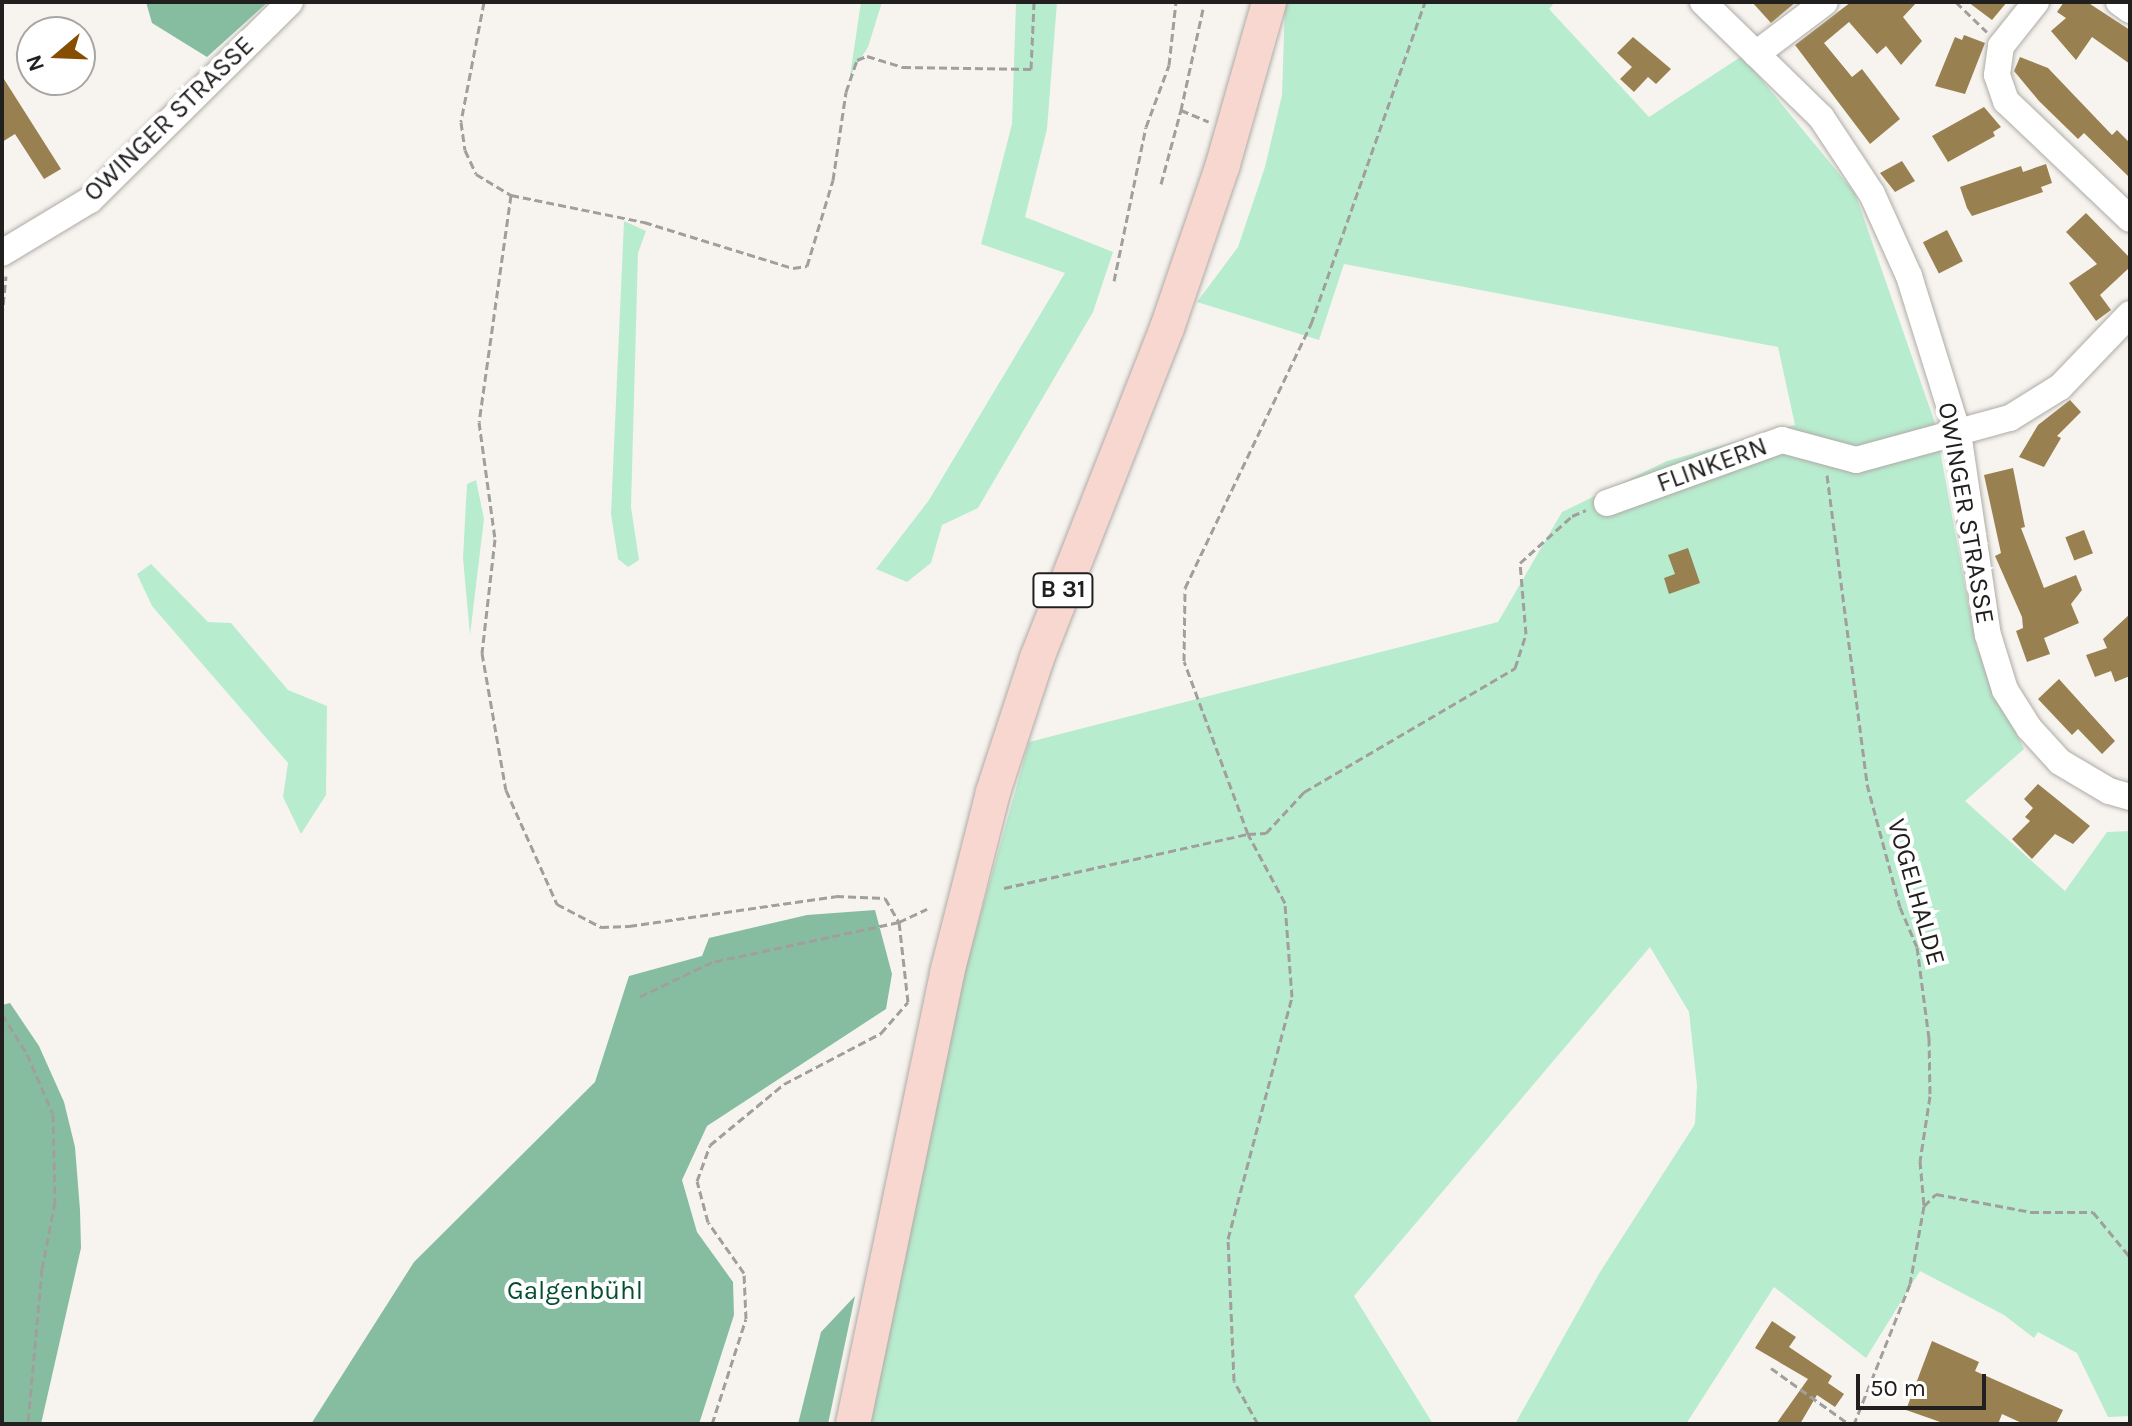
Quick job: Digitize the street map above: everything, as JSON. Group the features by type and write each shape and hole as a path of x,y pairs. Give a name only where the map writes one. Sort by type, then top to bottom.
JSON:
{"main road":[{"name":"B 31","path":"853,1424 947,973 997,778 1066,580 1167,328 1223,164 1269,2"}],"street":[{"name":"OWINGER STRASSE","path":"4,253 90,200 290,2"},
{"name":"OWINGER STRASSE","path":"1703,2 1821,117 1872,194 1909,276 1958,433 1988,635 2005,690 2029,728 2060,762 2109,791 2130,797"},
{"path":"1756,54 1825,2"},
{"path":"2119,2 2130,10"},
{"path":"2035,3 2001,46 1997,75 2006,101 2130,219"},
{"name":"FLINKERN","path":"1607,503 1782,440 1833,457 1856,460 2010,418 2060,387 2130,314"}],"path":[{"path":"484,2 464,88 463,136 476,174 511,195 644,222 793,268 807,266 833,180 846,92 857,60 867,56 903,67 1031,69 1034,2"},
{"path":"1114,281 1146,127 1169,65 1176,2"},
{"path":"1258,1424 1234,1381 1228,1239 1292,997 1285,903 1248,834 1184,661 1185,588 1311,324 1425,2"},
{"path":"1956,2 2001,46"},
{"path":"1161,184 1203,9"},
{"path":"1181,110 1209,122"},
{"path":"511,195 479,422 495,539 482,653 506,790 557,904 601,927 836,896 885,898 899,922 908,1002 881,1033 784,1084 710,1145 697,1181 708,1222 744,1273 746,1319 712,1424"},
{"path":"2,316 4,253"},
{"name":"VOGELHALDE","path":"1833,457 1827,478 1867,784 1923,983 1930,1082 1920,1161 1924,1206 1910,1284 1852,1424"},
{"path":"1004,888 1248,834 1266,833 1304,792 1515,668 1526,634 1520,563 1572,516 1607,503"},
{"path":"639,997 712,962 899,922 927,909"},
{"path":"2,1014 27,1054 53,1114 55,1202 42,1269 28,1424"},
{"path":"1924,1206 1936,1194 2031,1212 2093,1212 2130,1257"},
{"path":"1771,1368 1852,1424"}],"green space":[{"path":"146,2 268,2 207,57 152,23"},
{"path":"861,2 882,2 868,47 850,76"},
{"path":"1016,2 1057,2 1047,129 1025,217 1113,252 1093,312 978,508 942,525 931,563 907,582 876,569 929,500 1065,273 981,244 1012,124"},
{"path":"1285,2 1555,2 1549,9 1649,117 1742,56 1855,193 1935,423 1976,646 2024,749 1965,801 2065,891 2107,832 2130,831 2130,1416 2108,1417 2077,1353 2038,1332 2034,1338 2004,1315 1920,1271 1866,1358 1774,1287 1686,1424 1515,1424 1600,1272 1695,1124 1697,1086 1689,1012 1650,947 1354,1296 1433,1424 869,1424 958,995 1029,742 1498,622 1562,512 1667,461 1795,425 1778,347 1344,264 1319,340 1197,302 1238,247 1265,167 1282,95"},
{"path":"624,221 646,231 638,253 631,507 639,560 628,567 618,559 611,514"},
{"path":"476,480 484,519 470,635 463,558 467,484"},
{"path":"151,564 208,622 231,623 288,690 327,706 326,795 301,834 283,797 288,763 152,606 137,574"},
{"name":"Galgenbühl","path":"875,910 892,974 886,1009 707,1126 682,1180 697,1232 733,1282 734,1315 699,1424 311,1424 414,1262 595,1082 629,976 702,956 709,938 807,915"},
{"path":"10,1003 39,1046 64,1102 75,1147 80,1210 81,1248 41,1424 2,1424 2,1005"},
{"path":"855,1296 828,1424 798,1424 821,1332"}],"building":[{"path":"1752,2 1796,2 1771,23"},
{"path":"1851,2 1917,2 1903,17 1922,41 1901,65 1886,46 1877,54 1849,22 1824,43 1852,77 1862,69 1900,119 1870,144 1795,45"},
{"path":"1968,2 2007,2 1992,20"},
{"path":"2064,2 2087,2 2130,30 2130,64 2092,37 2076,60 2051,31 2066,18 2057,12"},
{"path":"1964,35 1985,43 1965,94 1935,86 1955,37 1962,40"},
{"path":"1633,37 1671,69 1656,84 1648,77 1634,92 1620,79 1632,67 1617,53"},
{"path":"2020,57 2048,68 2112,135 2117,130 2130,143 2130,178 2084,133 2078,139 2039,101 2014,71"},
{"path":"2,76 61,169 44,179 15,134 2,142"},
{"path":"1984,107 2001,127 1993,132 1995,136 1948,162 1932,136"},
{"path":"1902,161 1915,181 1895,192 1880,173"},
{"path":"2046,164 2052,183 2041,187 2043,192 1972,216 1960,187 2021,166 2023,172"},
{"path":"2086,213 2130,258 2130,267 2100,295 2111,310 2096,321 2069,283 2097,264 2066,232"},
{"path":"1947,230 1963,261 1939,273 1923,242"},
{"path":"2070,400 2081,412 2057,436 2061,438 2044,467 2019,457 2038,425"},
{"path":"2013,468 2025,527 2021,528 2044,588 2076,575 2082,590 2071,604 2079,623 2044,638 2050,654 2027,662 2016,631 2023,628 2022,617 1995,556 2001,553 1984,475"},
{"path":"2084,530 2093,553 2074,561 2065,537"},
{"path":"1688,548 1700,583 1669,594 1664,578 1675,574 1668,555"},
{"path":"2130,614 2130,676 2115,682 2111,671 2095,677 2086,655 2107,648 2103,639"},
{"path":"2059,679 2115,741 2102,754 2078,729 2072,735 2038,699"},
{"path":"2038,784 2090,826 2073,844 2055,834 2032,859 2012,839 2030,821 2025,817 2033,808 2024,799"},
{"path":"1772,1321 1796,1337 1789,1347 1832,1376 1828,1383 1844,1394 1835,1407 1817,1395 1800,1424 1776,1424 1808,1379 1755,1348"},
{"path":"1932,1341 1979,1362 1975,1371 2063,1410 2056,1424 2024,1424 2002,1414 1998,1424 1946,1424 1906,1410"}]}
